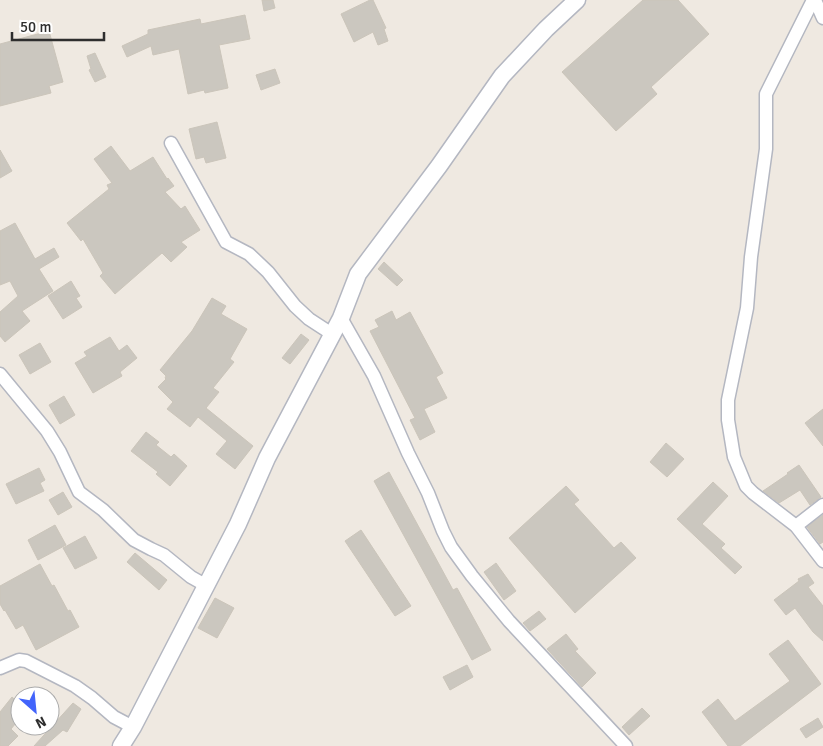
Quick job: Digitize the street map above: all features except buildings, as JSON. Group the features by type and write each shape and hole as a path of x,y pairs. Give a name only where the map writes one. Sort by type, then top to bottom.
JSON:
{"street":[{"path":"121,746 134,727 207,586 238,524 267,458 341,318 358,274 502,76 546,29 577,0"},
{"path":"814,0 823,18"},
{"path":"814,0 766,94 766,149 751,257 747,308 728,400 728,420 730,441 742,480 753,493 796,526 823,561"},
{"path":"171,143 226,242 249,254 268,272 295,306 309,319 332,334"},
{"path":"341,318 374,376 428,493 442,531 451,547 509,621 626,746"},
{"path":"0,374 50,435 79,492 103,510 134,540 164,555 191,577 207,586"},
{"path":"796,526 823,505"},
{"path":"0,668 19,660 26,661 75,686 114,717 134,727"}]}
